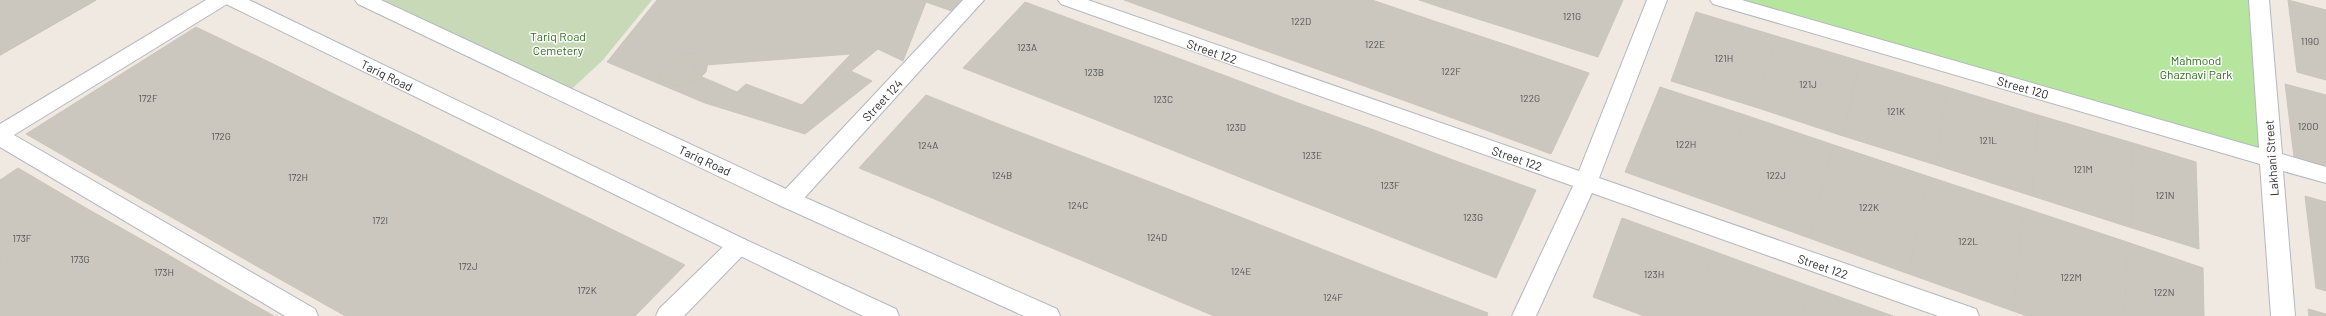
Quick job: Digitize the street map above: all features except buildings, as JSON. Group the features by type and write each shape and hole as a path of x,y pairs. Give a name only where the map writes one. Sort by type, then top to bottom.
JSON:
{"street":[{"path":"220,0 0,136 306,316"},
{"name":"Tariq Road","path":"233,0 738,246 887,316"},
{"name":"Tariq Road","path":"365,0 789,200 1048,316"},
{"name":"Street 124","path":"789,200 974,0"},
{"name":"Street 122","path":"1068,0 1967,316"},
{"path":"1524,316 1586,182 1657,0"},
{"name":"Street 120","path":"1720,0 2326,175"},
{"name":"Lakhani Street","path":"2259,0 2283,316"},
{"path":"668,316 738,246"}],"green space":[{"name":"Tariq Road Cemetery","path":"365,0 652,0 602,61 565,95"},
{"name":"Mahmood Ghaznavi Park","path":"1720,0 2259,0 2271,159"}]}
